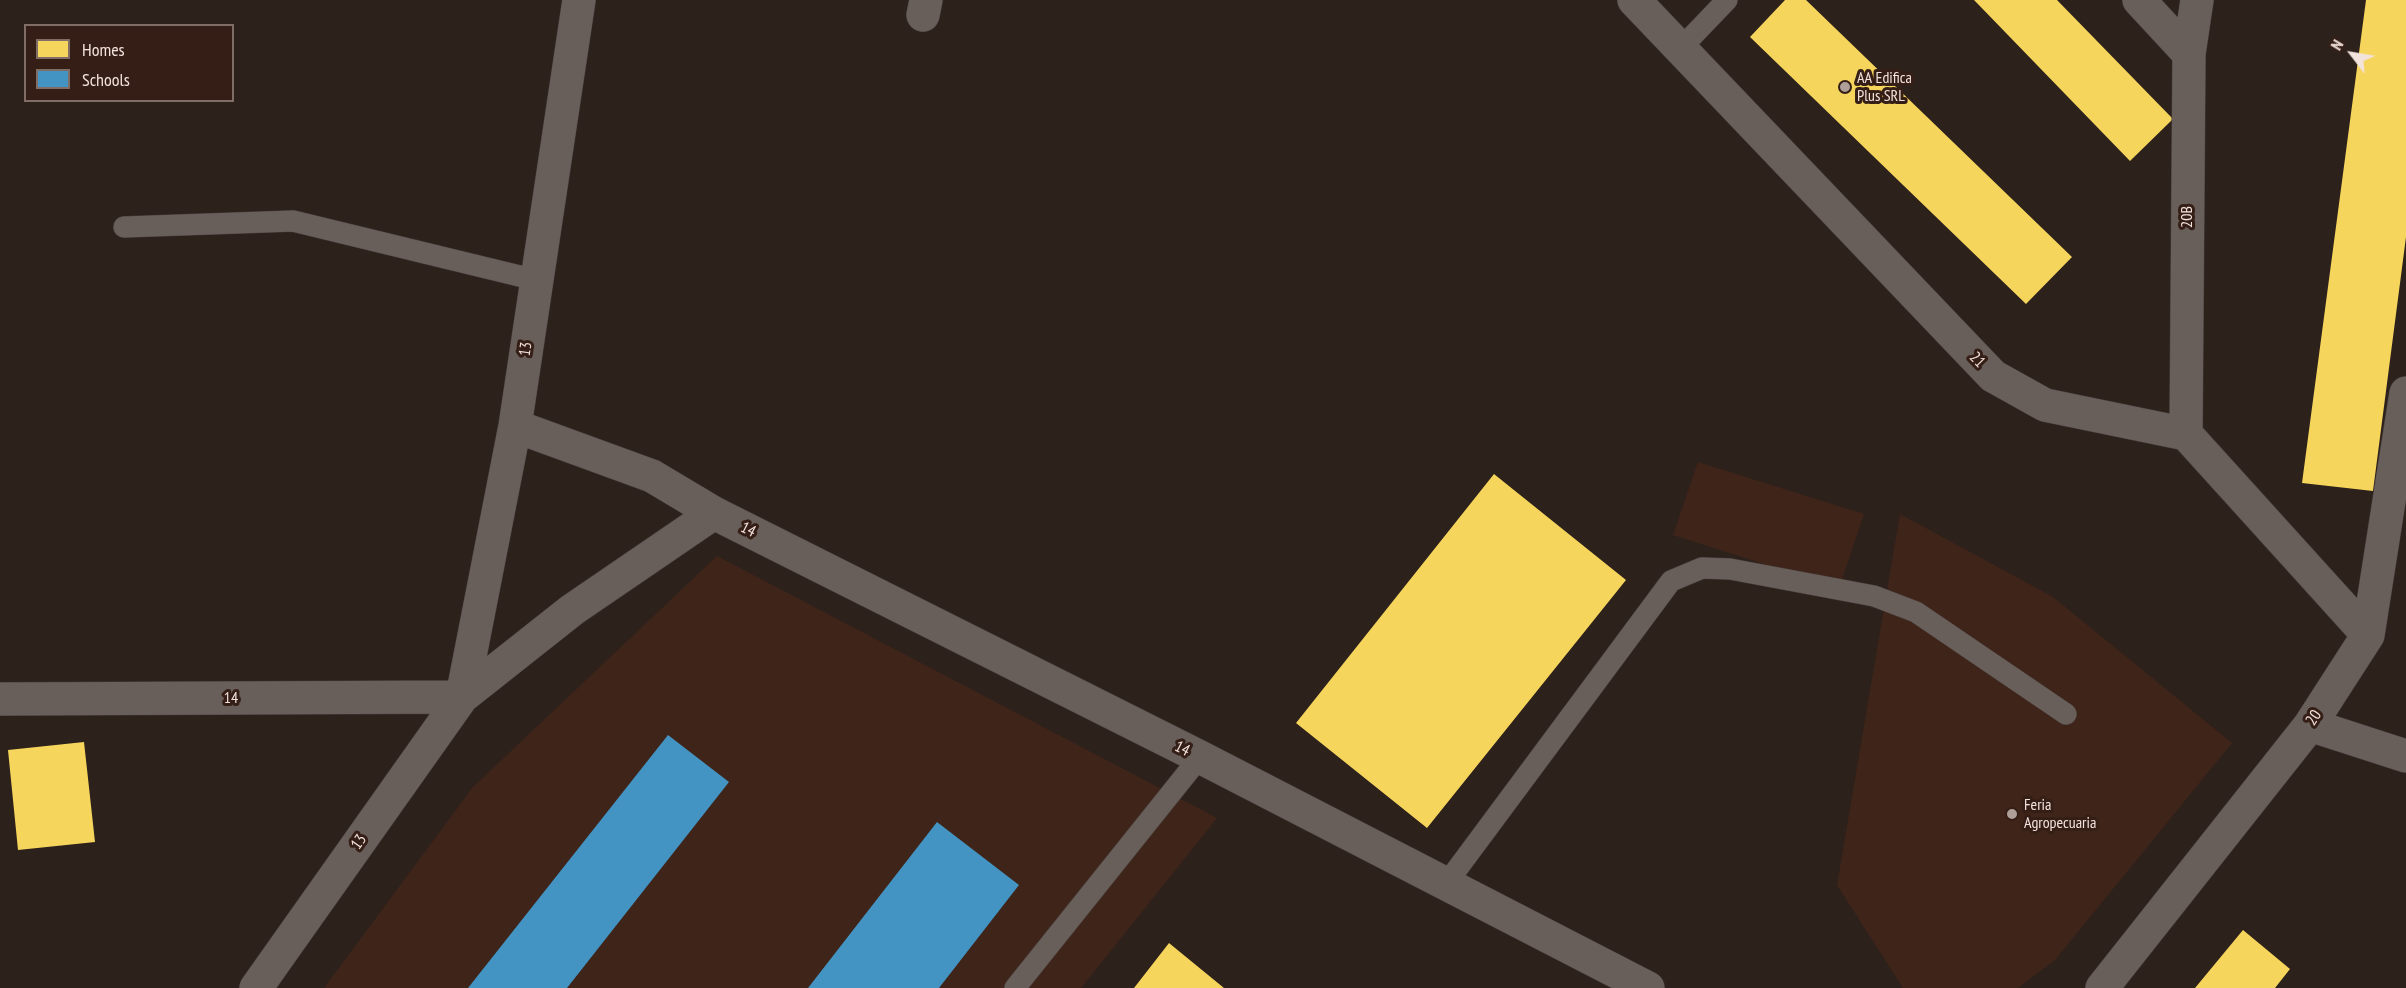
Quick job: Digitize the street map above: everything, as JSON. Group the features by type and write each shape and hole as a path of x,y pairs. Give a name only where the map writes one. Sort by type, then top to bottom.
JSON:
{"street":[{"name":"13","path":"462,696 516,426 579,0"},
{"name":"21","path":"1634,0 1993,376 2045,405 2186,434"},
{"path":"2139,0 2189,54"},
{"name":"20B","path":"2186,434 2189,54 2197,0"},
{"name":"20","path":"2102,988 2310,725 2368,635 2406,393"},
{"name":"14","path":"516,426 652,476 714,513 1200,757 1648,988"},
{"path":"2186,434 2368,635"},
{"name":"13","path":"256,988 462,696 572,610 714,513"},
{"name":"14","path":"0,699 462,696"},
{"path":"2310,725 2406,756"}],"lane":[{"path":"1681,48 1727,0"},
{"path":"124,227 293,221 536,280"},
{"path":"1446,884 1671,581 1702,568 1731,569 1874,596 1917,612 2066,714"},
{"path":"1015,988 1200,757"}],"shaded area":[{"path":"1698,462 1864,514 1839,588 1673,535"},
{"name":"Feria Agropecuaria","path":"1900,514 2053,597 2232,743 2055,960 2018,988 1903,988 1837,885"},
{"path":"717,556 1217,818 1081,988 324,988 473,787"}],"building: Homes":[{"path":"1785,0 1806,0 2072,257 2026,304 1750,37"},
{"path":"1974,0 2057,0 2173,119 2130,161"},
{"path":"2366,0 2406,0 2406,237 2373,491 2302,483"},
{"path":"1494,474 1626,580 1427,828 1296,723"},
{"path":"84,742 95,842 18,850 8,750"},
{"path":"2243,930 2290,969 2275,988 2195,988"},
{"path":"1169,943 1224,988 1134,988"}],"building: Schools":[{"path":"668,735 729,782 567,988 468,988"},
{"path":"937,822 1019,885 939,988 808,988"}],"place":[{"name":"AA Edifica Plus SRL","path":"1845,87"},
{"name":"Feria Agropecuaria","path":"2012,814"}]}
